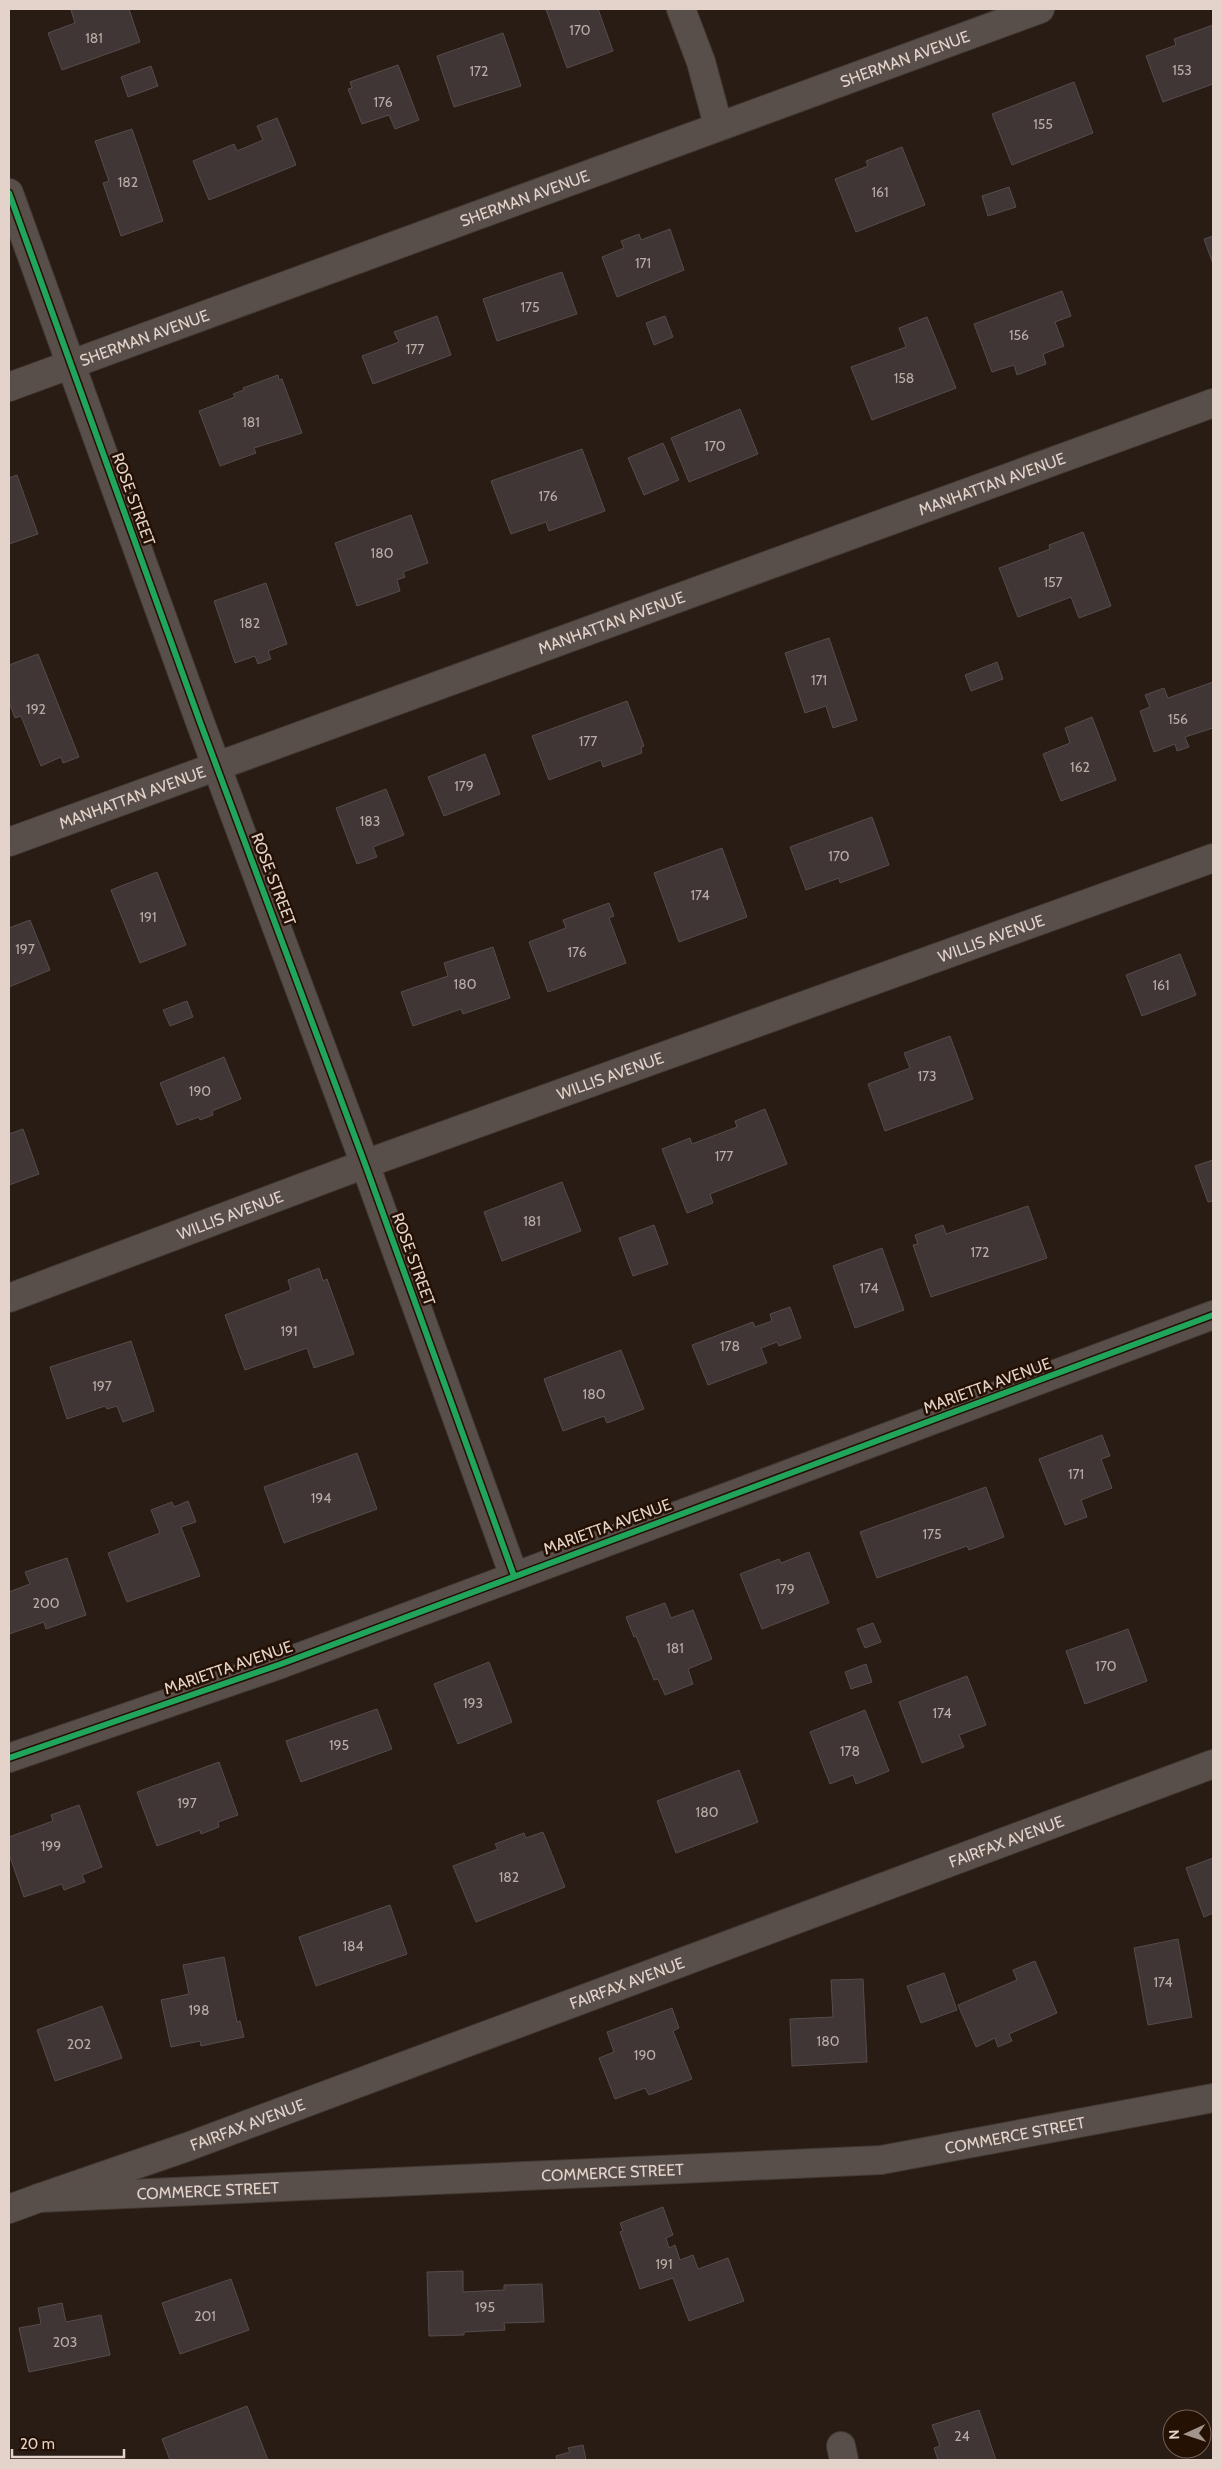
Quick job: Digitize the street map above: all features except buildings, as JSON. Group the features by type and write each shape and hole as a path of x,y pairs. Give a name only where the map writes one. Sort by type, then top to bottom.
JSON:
{"street":[{"path":"681,9 702,62 718,125"},
{"name":"SHERMAN AVENUE","path":"9,387 718,125 1040,9"},
{"name":"ROSE STREET","path":"9,193 514,1576"},
{"name":"MANHATTAN AVENUE","path":"9,842 1213,403"},
{"name":"WILLIS AVENUE","path":"9,1298 365,1164 1213,858"},
{"name":"MARIETTA AVENUE","path":"9,1758 281,1664 1213,1315"},
{"name":"FAIRFAX AVENUE","path":"39,2198 187,2147 1213,1764"},
{"name":"COMMERCE STREET","path":"9,2209 39,2198 881,2160 1213,2098"}],"cycle path":[{"path":"9,193 200,722 365,1164 514,1576"},
{"path":"9,1758 281,1664 1213,1315"}]}
